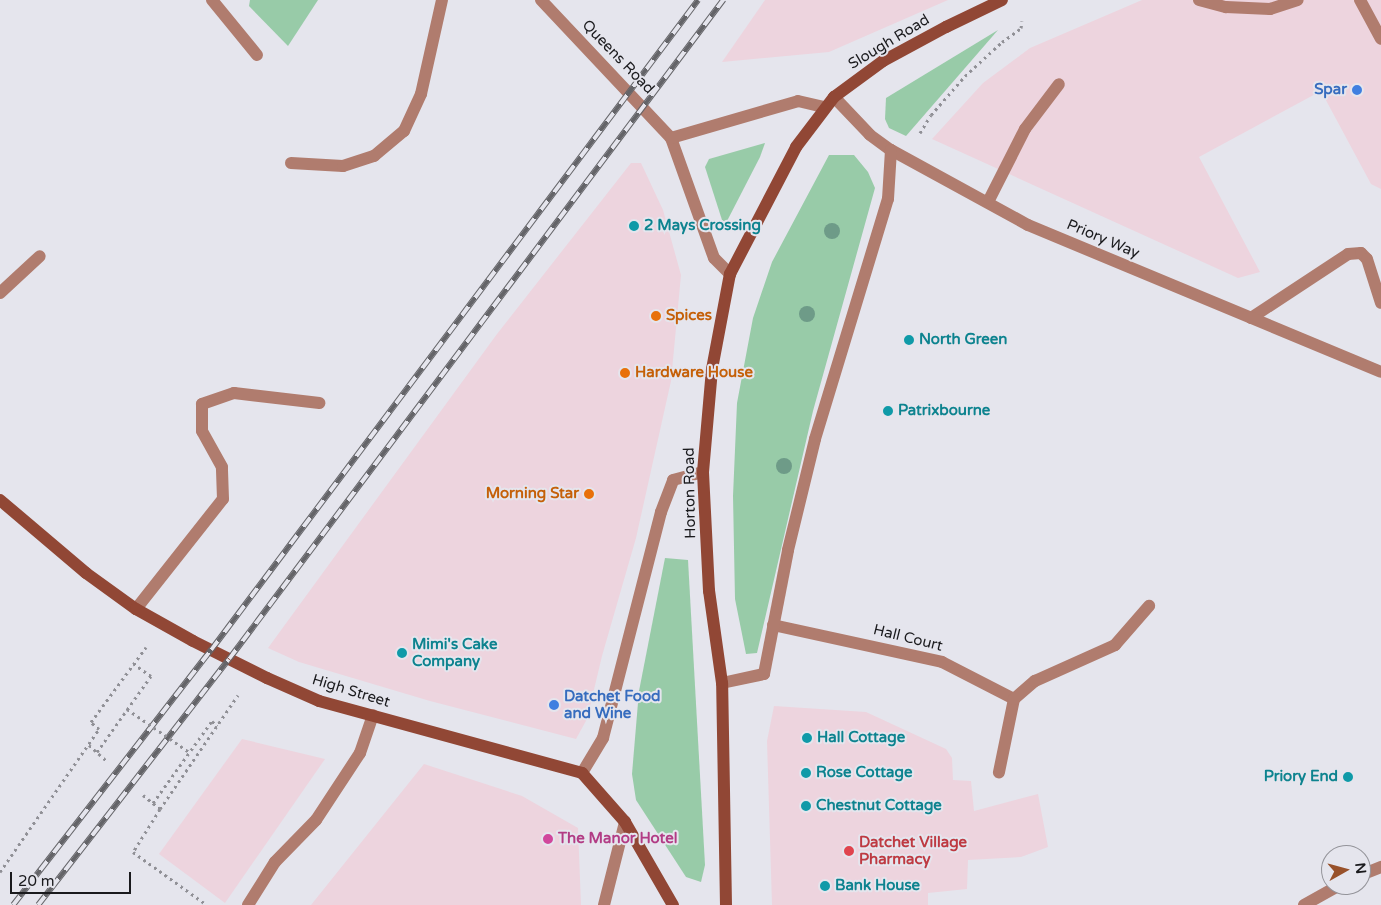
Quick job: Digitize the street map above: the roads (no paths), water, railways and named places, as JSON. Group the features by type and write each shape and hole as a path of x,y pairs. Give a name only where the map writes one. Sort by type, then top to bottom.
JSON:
{"main road":[{"name":"Slough Road","path":"825,107 834,97 883,61 946,27 1002,0"},
{"name":"Horton Road","path":"726,905 722,683 709,591 703,472 712,369 730,274 796,147 825,107"},
{"name":"High Street","path":"0,500 86,573 136,609 254,671 319,701 582,773"},
{"path":"582,773 625,822 673,905"}],"street":[{"path":"212,0 258,55"},
{"path":"290,163 343,166 374,156 404,131 421,94 442,0"},
{"name":"Queens Road","path":"541,0 671,138 714,258 730,274"},
{"path":"1199,0 1226,7 1270,9 1298,0"},
{"path":"1360,0 1381,38"},
{"path":"988,202 1025,130 1059,84"},
{"name":"Priory Way","path":"834,97 870,134 891,150 1028,225 1381,372"},
{"path":"671,138 798,101 825,107"},
{"path":"722,683 764,674 788,550 815,439 888,199 891,150"},
{"path":"1251,318 1348,254 1361,253 1367,259 1381,302"},
{"path":"0,293 40,256"},
{"path":"136,609 224,499 222,467 202,431 202,404 234,393 319,403"},
{"path":"582,773 603,738 661,512 673,480 703,472"},
{"path":"999,772 1014,699 1036,681 1115,645 1150,606"},
{"name":"Hall Court","path":"773,625 841,638 942,662 1014,699"},
{"path":"248,905 275,862 316,820 360,753 373,715"},
{"path":"604,905 625,822"},
{"path":"1304,905 1322,895"}],"railway":[{"path":"13,905 211,650 698,0"},
{"path":"38,905 229,659 723,0"}],"place":[{"name":"Spar","path":"1357,90"},
{"name":"2 Mays Crossing","path":"634,226"},
{"name":"Spices","path":"656,316"},
{"name":"North Green","path":"909,340"},
{"name":"Hardware House","path":"625,373"},
{"name":"Patrixbourne","path":"888,411"},
{"name":"Morning Star","path":"589,494"},
{"name":"Mimi's Cake Company","path":"402,653"},
{"name":"Datchet Food and Wine","path":"554,705"},
{"name":"Hall Cottage","path":"807,738"},
{"name":"Rose Cottage","path":"806,773"},
{"name":"Priory End","path":"1348,777"},
{"name":"Chestnut Cottage","path":"806,806"},
{"name":"The Manor Hotel","path":"548,839"},
{"name":"Datchet Village Pharmacy","path":"849,851"},
{"name":"Bank House","path":"825,886"}]}
